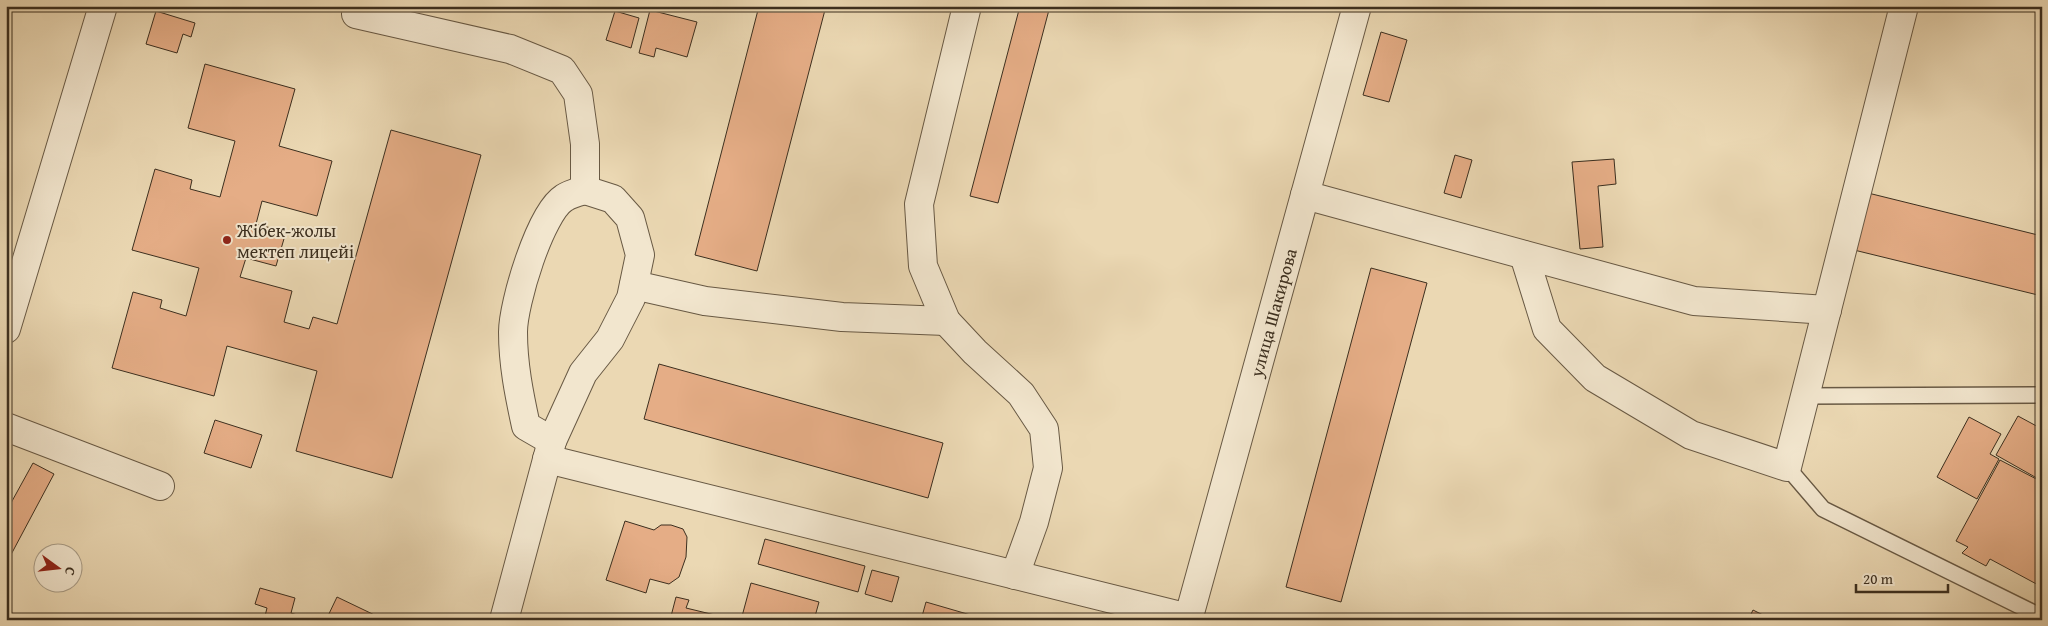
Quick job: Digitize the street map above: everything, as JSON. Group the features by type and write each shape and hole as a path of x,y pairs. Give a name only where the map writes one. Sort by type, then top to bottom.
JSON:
{"street":[{"path":"6,329 103,6"},
{"path":"967,6 919,204 923,266 946,321 975,352 1021,394 1044,429 1048,468 1016,575"},
{"name":"улица Шакирова","path":"1188,619 1358,6"},
{"path":"1524,255 1547,330 1595,378 1690,435 1787,467 1904,6"},
{"path":"356,14 510,49 562,70 578,94 584,144 585,190"},
{"path":"504,620 549,450 583,373 610,339 631,298 640,255 630,218 613,199 585,190 562,198 545,221 526,271 513,329 516,379 526,426 549,450 1188,619"},
{"path":"1305,195 1694,301 1827,310"},
{"path":"634,285 705,301 744,306 842,316 946,321"},
{"path":"6,426 160,486"}],"lane":[{"path":"1806,396 2042,395"},
{"path":"1787,467 1823,509 2042,616"}],"building":[{"path":"759,6 826,6 757,271 695,255"},
{"path":"1020,6 1050,6 998,203 970,196"},
{"path":"650,10 697,22 687,57 656,48 654,57 639,53"},
{"path":"156,11 195,23 191,37 183,34 177,53 146,44"},
{"path":"615,11 639,18 631,48 606,40"},
{"path":"1381,32 1407,40 1389,102 1363,95"},
{"path":"205,64 295,89 279,146 332,161 317,216 262,201 256,224 286,232 276,266 246,258 240,277 292,291 284,322 309,329 313,317 337,324 391,130 481,155 392,478 296,451 317,371 227,346 214,396 112,368 133,292 162,300 160,308 186,316 199,268 132,250 155,169 192,180 190,189 220,197 235,141 188,128"},
{"path":"1455,155 1472,160 1461,198 1444,193"},
{"path":"1614,159 1616,184 1598,186 1603,247 1580,249 1572,162"},
{"path":"1868,193 2042,236 2042,296 1854,250"},
{"path":"1371,268 1427,283 1341,602 1286,587"},
{"path":"659,364 943,443 928,498 644,419"},
{"path":"2018,416 2042,429 2042,481 1996,455"},
{"path":"1969,417 2001,434 1990,454 1999,459 1977,499 1937,477"},
{"path":"215,420 262,435 251,468 204,453"},
{"path":"2000,460 2042,482 2042,587 1990,559 1986,566 1962,553 1968,547 1956,541"},
{"path":"33,463 54,474 6,564 6,512"},
{"path":"625,521 654,530 661,525 671,525 683,529 687,537 686,557 679,577 669,584 650,579 646,593 606,580"},
{"path":"765,539 865,566 858,592 758,564"},
{"path":"872,570 899,577 892,602 865,594"},
{"path":"751,583 819,602 814,620 741,620"},
{"path":"260,588 295,598 291,613 313,620 264,620 267,608 255,604"},
{"path":"337,597 385,620 326,620"},
{"path":"676,597 689,600 686,608 715,615 714,620 670,620"},
{"path":"926,602 981,618 980,620 921,620"},
{"path":"1753,610 1773,620 1748,620"}],"place":[{"name":"Жібек-жолы мектеп лицейі","path":"227,240"}]}
